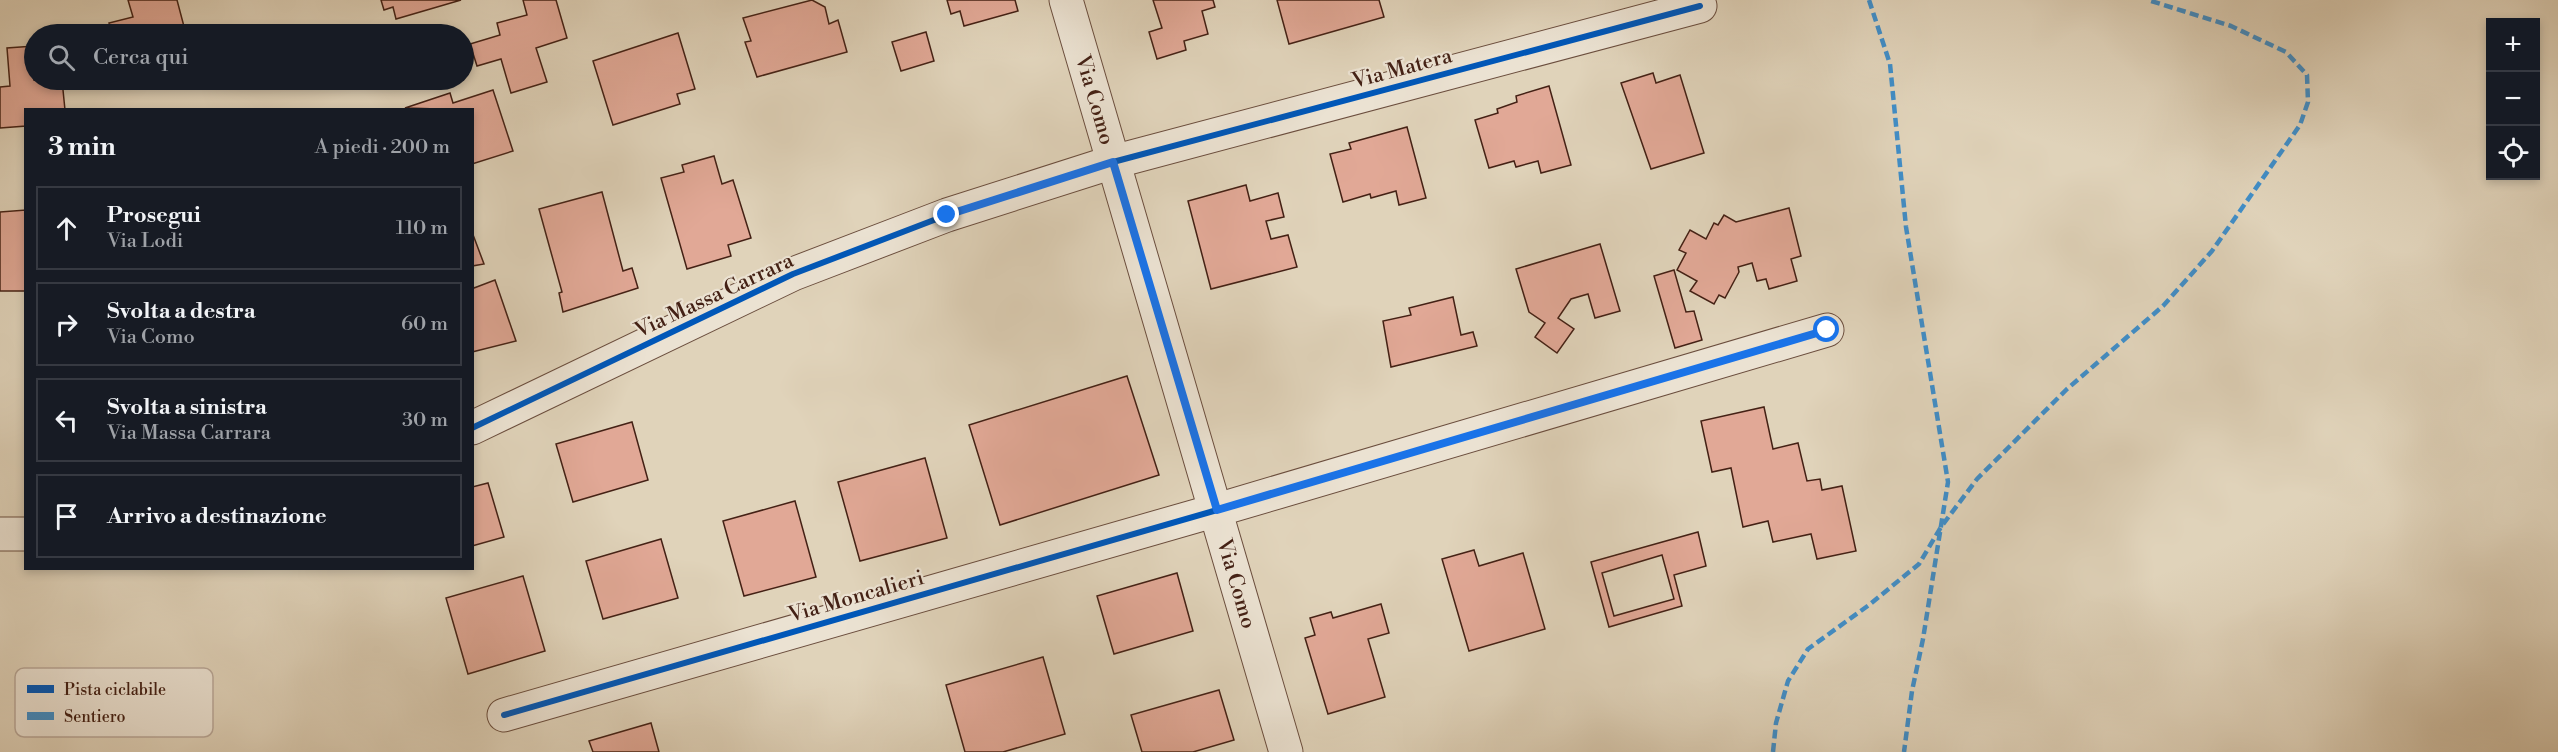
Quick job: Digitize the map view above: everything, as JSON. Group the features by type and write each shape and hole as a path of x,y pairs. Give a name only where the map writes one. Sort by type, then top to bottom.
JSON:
{"street":[{"name":"Via Como","path":"1066,0 1286,752"},
{"name":"Via Matera","path":"1113,162 1700,6"},
{"name":"Via Massa Carrara","path":"474,427 793,274 947,215 1113,162"},
{"name":"Via Moncalieri","path":"504,715 1217,510 1827,330"},
{"path":"0,534 24,534"}],"building":[{"path":"128,0 177,0 183,24 109,23 133,17"},
{"path":"381,0 461,0 396,19 393,7 384,10"},
{"path":"523,0 556,0 567,38 536,48 547,82 511,93 501,59 477,66 474,43 500,35 497,23 527,15"},
{"path":"812,0 825,7 829,24 838,20 847,52 757,77 745,42 751,41 743,18"},
{"path":"947,0 1015,0 1018,11 964,26 960,11 951,14"},
{"path":"1153,0 1213,0 1215,7 1202,11 1208,34 1184,41 1186,50 1157,59 1149,32 1162,28"},
{"path":"1277,0 1379,0 1384,17 1289,44"},
{"path":"926,32 934,61 901,71 892,42"},
{"path":"678,33 695,89 677,94 680,104 613,125 593,61"},
{"path":"24,47 24,90 63,90 65,108 24,108 24,126 0,128 0,87 10,86 7,48"},
{"path":"1653,73 1656,83 1680,75 1704,153 1651,169 1621,83"},
{"path":"1549,86 1571,165 1541,173 1538,161 1516,167 1514,161 1489,168 1475,120 1498,113 1497,109 1517,102 1516,96"},
{"path":"493,90 513,151 474,163 474,108 405,108 450,93 453,103"},
{"path":"1407,127 1426,198 1399,205 1396,191 1371,198 1370,194 1343,202 1330,154 1351,149 1349,143"},
{"path":"714,156 722,184 733,180 751,238 728,245 731,256 687,269 661,178 684,172 682,165"},
{"path":"1246,185 1250,201 1278,193 1284,217 1266,221 1271,239 1288,235 1297,267 1211,289 1188,201"},
{"path":"602,192 623,271 632,268 638,288 563,312 559,293 562,292 539,209"},
{"path":"1789,208 1801,256 1791,259 1797,281 1769,289 1766,279 1757,281 1752,263 1738,267 1739,272 1725,298 1719,295 1714,304 1690,291 1697,281 1677,270 1686,253 1679,250 1690,230 1706,239 1714,223 1718,225 1724,215 1736,222"},
{"path":"24,210 24,291 0,291 0,212"},
{"path":"474,237 484,264 474,266"},
{"path":"1600,244 1620,311 1595,318 1588,294 1571,299 1558,318 1574,329 1557,353 1535,337 1545,323 1529,312 1516,269"},
{"path":"1674,270 1686,312 1694,311 1702,340 1675,348 1654,276"},
{"path":"495,280 516,341 474,352 474,288"},
{"path":"1453,297 1461,335 1473,332 1477,346 1391,367 1383,321 1411,315 1409,308"},
{"path":"1127,376 1159,475 1000,525 969,425"},
{"path":"1764,407 1773,449 1798,443 1807,481 1820,479 1822,490 1842,486 1856,551 1817,559 1811,534 1773,542 1768,521 1743,527 1731,468 1712,472 1701,421"},
{"path":"632,422 648,480 573,502 556,444"},
{"path":"925,458 947,538 860,561 838,482"},
{"path":"488,483 504,537 474,545 474,486"},
{"path":"795,501 816,577 744,596 723,521"},
{"path":"1698,532 1706,566 1674,575 1682,606 1609,627 1591,562","holes":["1662,555 1674,599 1614,616 1602,573"]},
{"path":"661,539 678,598 603,619 586,561"},
{"path":"1474,550 1479,566 1523,553 1545,629 1469,651 1442,559"},
{"path":"1177,573 1193,631 1114,654 1097,596"},
{"path":"523,576 545,651 468,674 446,598"},
{"path":"1381,604 1389,633 1368,639 1385,697 1328,714 1305,638 1315,635 1310,618 1331,612 1333,618"},
{"path":"1043,657 1065,734 1003,752 965,752 946,685"},
{"path":"1219,690 1234,740 1193,752 1142,752 1131,715"},
{"path":"651,723 659,752 593,752 589,741"}],"marked path":[{"path":"1869,0 1890,64 1906,227 1948,482 1923,639 1912,691 1904,752"},
{"path":"1773,752 1776,723 1788,681 1808,649 1869,605 1919,564 1941,527 1977,479 2067,389 2163,306 2212,251 2300,125 2308,102 2307,75 2286,52 2231,26 2148,0"}],"cycle path":[{"path":"474,427 793,274 947,215 1113,162 1700,6"},
{"path":"504,715 1217,510 1827,330"}],"route":[{"path":"947,215 1113,162 1217,510 1827,330"}]}
